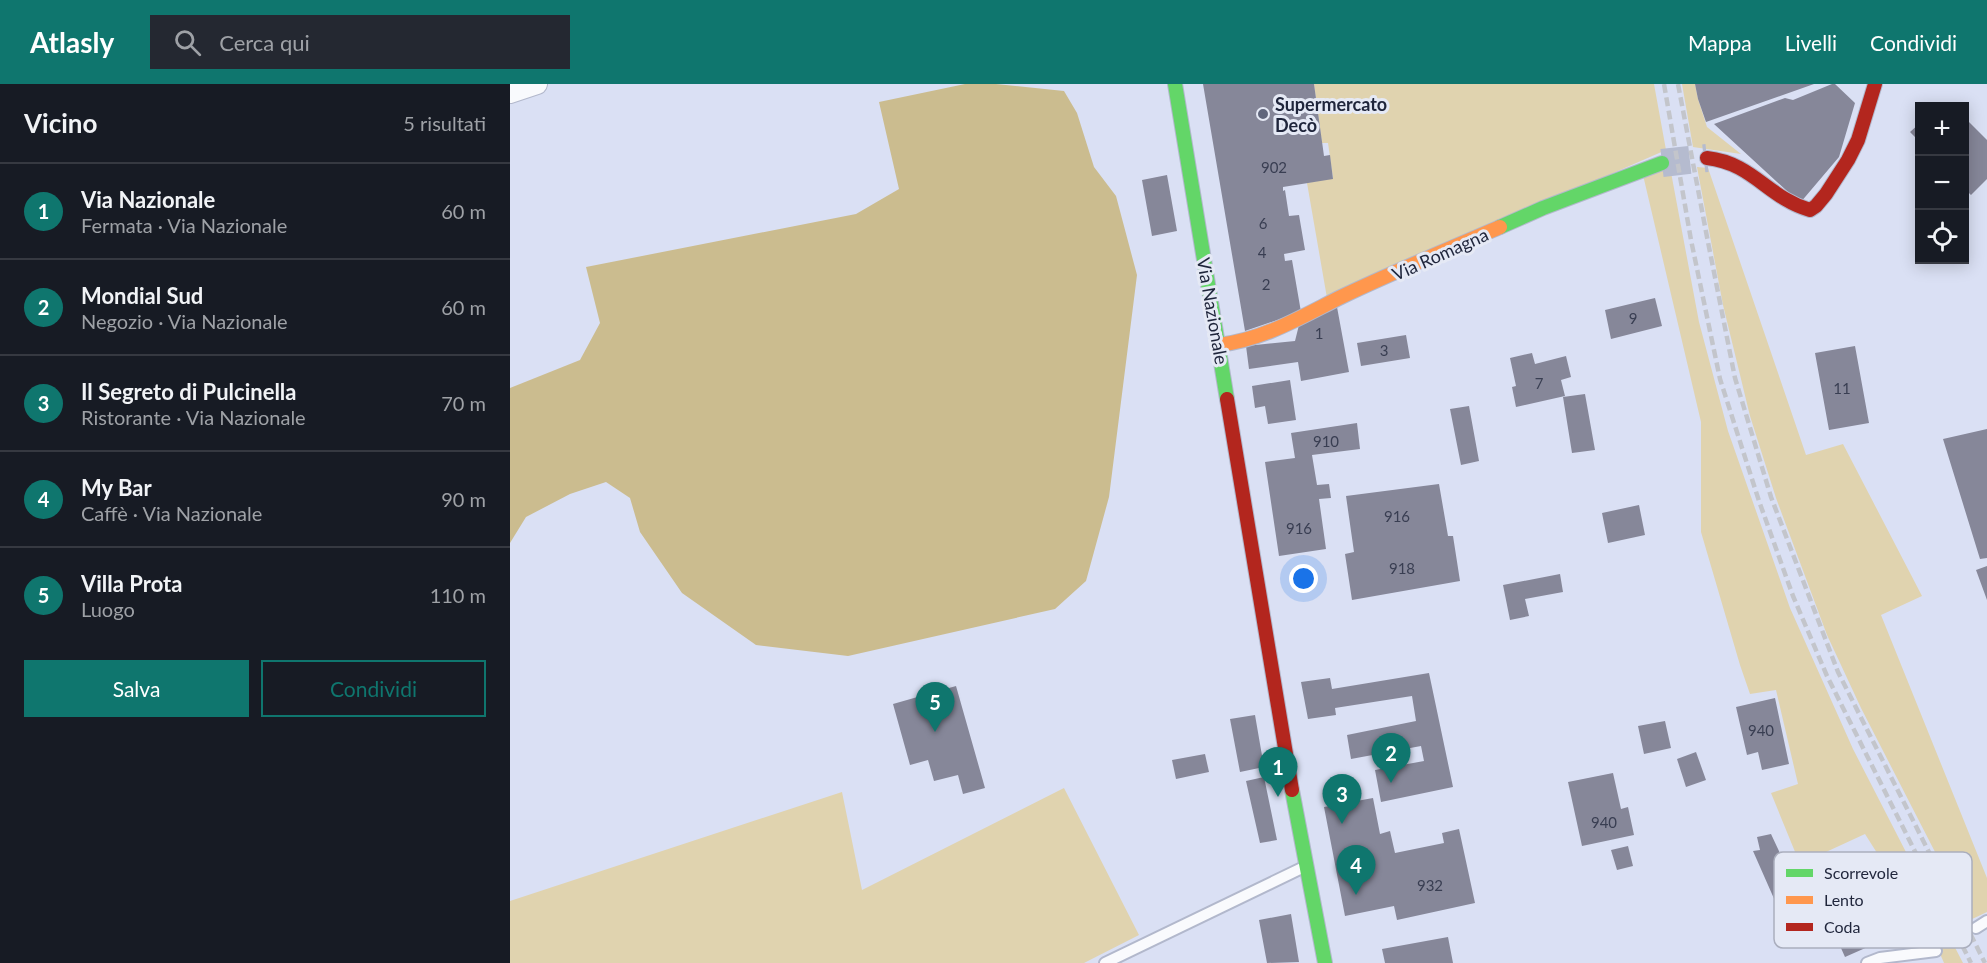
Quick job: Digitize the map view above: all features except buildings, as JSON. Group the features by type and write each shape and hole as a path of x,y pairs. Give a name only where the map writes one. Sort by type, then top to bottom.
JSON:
{"main road":[{"name":"Via Nazionale","path":"1176,84 1324,963"},
{"path":"1707,158 1735,164 1786,201 1799,208 1810,210 1826,194 1853,150 1875,84"},
{"name":"Via Romagna","path":"1219,345 1240,342 1294,322 1341,297 1573,195 1662,163"}],"street":[{"path":"510,93 537,84"}],"lane":[{"path":"1104,963 1307,865"},
{"path":"1976,928 1987,921"},
{"path":"1867,963 1880,958 1936,951"}],"shaded area":[{"path":"965,84 996,84 1064,91 1077,113 1094,167 1116,196 1137,275 1109,497 1086,581 1055,609 848,656 756,645 682,593 640,532 630,498 606,482 570,494 526,517 510,543 510,388 580,360 600,323 586,267 856,214 899,189 879,102"},
{"path":"1314,84 1654,84 1666,150 1327,298 1307,183 1333,178 1328,143 1322,143"},
{"path":"1682,84 1695,84 1707,127 1741,154 1693,147"},
{"path":"1670,167 1699,322 1728,431 1790,608 1853,749 1906,852 1876,852 1865,834 1826,852 1795,852 1771,793 1798,784 1776,690 1750,694 1701,532 1701,422 1643,175"},
{"path":"1697,167 1708,168 1806,455 1843,444 1922,596 1881,615 1987,878 1987,912 1972,919 1972,852 1935,852 1861,708 1827,635 1776,498 1750,416 1723,305"},
{"path":"1064,788 1139,935 1084,963 510,963 510,901 842,792 862,890"},
{"path":"1955,948 1963,963 1944,963 1938,949"}],"tunnel":[{"path":"1662,163 1707,158"}],"railway":[{"path":"1664,84 1691,240 1720,379 1759,501 1793,596 1827,676 1915,852"},
{"path":"1678,84 1735,378 1771,497 1838,672 1929,852"},
{"path":"1972,937 1985,963"},
{"path":"1963,948 1971,963"}],"traffic: fast":[{"path":"1175,84 1227,399"},
{"path":"1500,227 1543,208 1662,163"},
{"path":"1292,790 1325,963"}],"traffic: slow":[{"path":"1219,345 1252,338 1282,326 1380,279 1500,227"}],"traffic: jam":[{"path":"1707,158 1723,161 1749,173 1783,198 1810,210 1826,194 1848,160 1858,140 1875,84"},
{"path":"1227,399 1292,790"}],"place":[{"name":"Supermercato Decò","path":"1263,114"},
{"name":"Villa Prota","path":"935,732"},
{"name":"Mondial Sud","path":"1391,783"},
{"name":"Via Nazionale","path":"1278,797"},
{"name":"Il Segreto di Pulcinella","path":"1342,824"},
{"name":"My Bar","path":"1356,895"}]}
